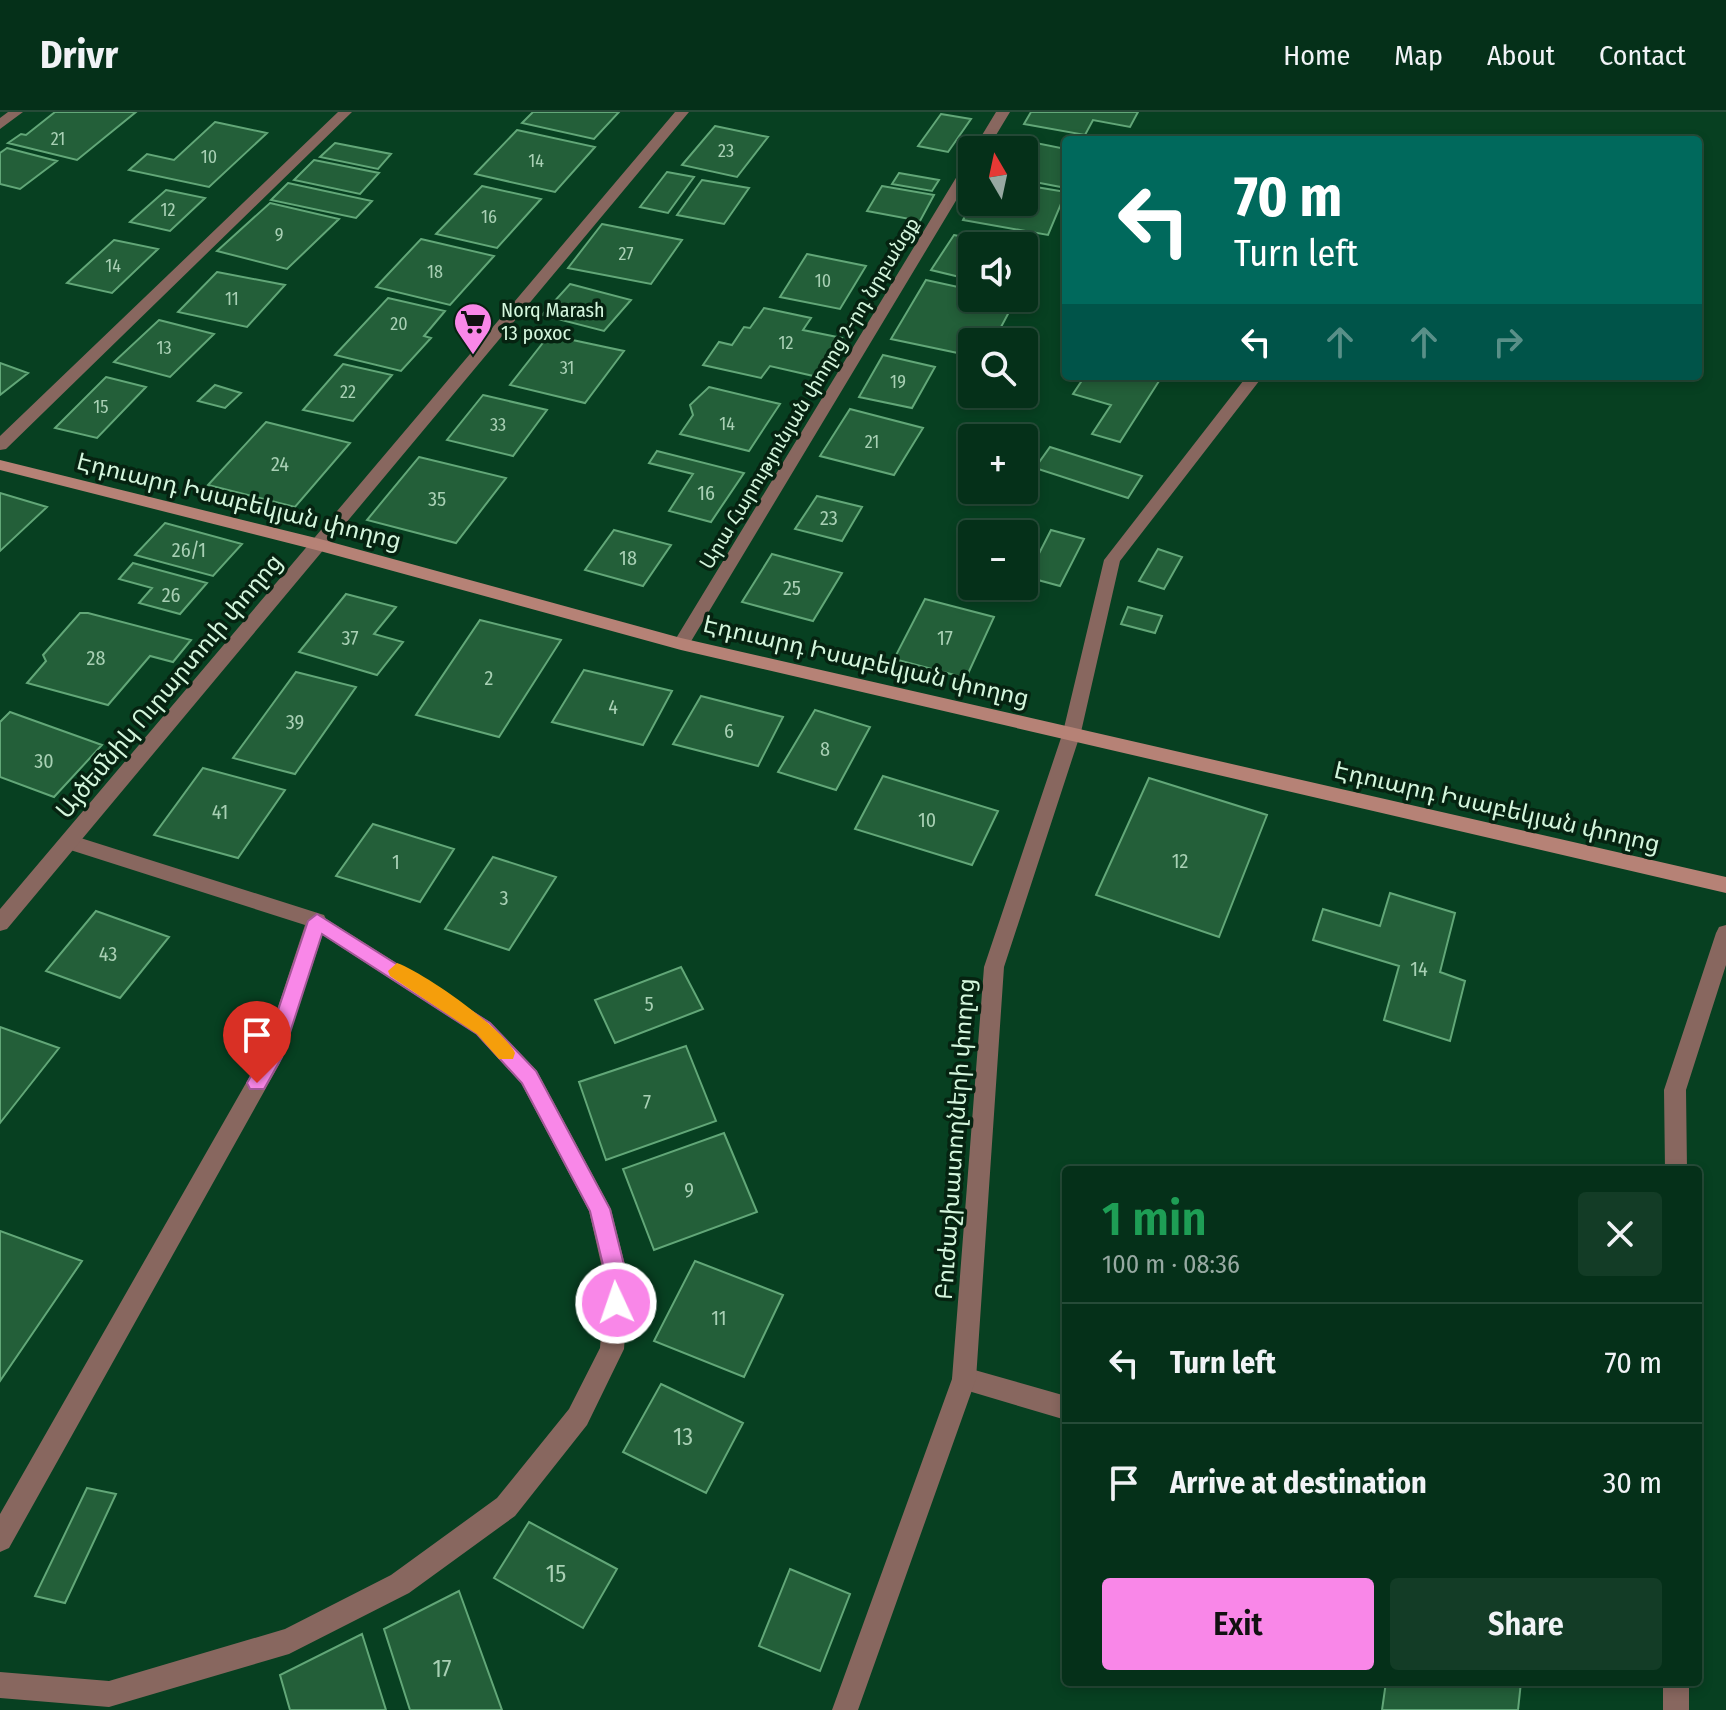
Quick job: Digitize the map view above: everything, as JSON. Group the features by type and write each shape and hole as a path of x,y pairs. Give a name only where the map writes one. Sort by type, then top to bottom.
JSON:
{"main road":[{"name":"Էդուարդ Իսաբեկյան փողոց","path":"0,465 320,545 681,644 1726,885"}],"street":[{"path":"0,125 16,112"},
{"path":"0,445 345,112"},
{"name":"Այծեմնիկ Ուրարտուի փողոց","path":"0,923 682,112"},
{"path":"988,136 1003,112"},
{"name":"Արա Հարությունյան փողոց 2-րդ նրբանցք","path":"681,644 958,186"},
{"name":"Բուժաշխատողների փողոց","path":"845,1710 964,1379 994,967 1072,732 1112,560 1252,380"},
{"path":"0,1685 109,1694 289,1641 400,1584 506,1507 578,1417 612,1349 617,1281 600,1209 529,1077 483,1028 317,921 68,842"},
{"path":"0,1539 272,1057 317,921"},
{"path":"1676,1166 1675,1090 1726,933"},
{"path":"964,1379 1062,1407"},
{"path":"1676,1686 1676,1710"}],"building":[{"path":"55,112 136,112 77,160 8,143 21,134 26,135"},
{"path":"533,112 619,112 594,139 522,123"},
{"path":"1031,112 1138,112 1130,127 1093,120 1085,135 1024,124"},
{"path":"941,114 971,119 948,152 918,146"},
{"path":"215,122 267,133 209,187 129,170 147,154 174,160"},
{"path":"715,126 768,137 737,177 682,165"},
{"path":"517,130 595,147 555,192 475,174"},
{"path":"335,143 391,154 378,169 320,157"},
{"path":"1038,143 1062,148 1062,187 1038,183"},
{"path":"7,148 57,161 20,189 0,184 0,153"},
{"path":"314,160 379,173 360,194 294,180"},
{"path":"667,172 694,177 668,213 640,207"},
{"path":"899,173 939,180 932,191 892,184"},
{"path":"702,180 749,188 724,224 677,215"},
{"path":"288,183 372,201 356,218 271,200"},
{"path":"482,186 541,199 497,248 436,234"},
{"path":"882,186 934,195 920,221 867,211"},
{"path":"1038,187 1062,191 1062,202 1048,235 963,220 965,216 1038,216"},
{"path":"166,190 205,198 170,231 130,222"},
{"path":"270,203 339,219 287,269 217,251"},
{"path":"602,224 682,240 651,284 568,268"},
{"path":"954,235 958,236 958,277 931,270"},
{"path":"421,239 494,256 450,305 376,287"},
{"path":"114,240 158,249 112,293 67,283"},
{"path":"807,254 866,266 840,309 780,297"},
{"path":"217,272 285,285 247,327 178,312"},
{"path":"926,280 958,287 958,312 1009,312 1000,328 958,328 958,353 891,339"},
{"path":"570,284 631,300 604,331 542,315"},
{"path":"388,298 445,311 424,336 431,338 401,371 335,355"},
{"path":"764,308 811,318 803,330 842,338 818,377 770,366 761,378 703,365 719,342 732,345 744,327 750,328"},
{"path":"159,320 214,334 170,377 114,362"},
{"path":"549,335 624,351 585,403 510,385"},
{"path":"883,355 935,367 912,408 859,397"},
{"path":"0,363 28,373 0,395"},
{"path":"343,364 392,375 353,421 303,410"},
{"path":"106,377 146,387 97,438 55,428"},
{"path":"1082,380 1160,380 1120,442 1092,434 1111,405 1073,394"},
{"path":"215,385 241,393 225,408 198,401"},
{"path":"709,387 780,404 749,451 680,434 693,415 690,405"},
{"path":"483,395 547,410 513,456 447,440"},
{"path":"850,409 923,428 894,475 820,456"},
{"path":"266,422 350,443 295,507 208,485"},
{"path":"1050,447 1142,476 1128,498 1038,469 1038,464"},
{"path":"657,451 744,473 711,522 669,511 693,474 649,463"},
{"path":"419,457 506,478 456,543 367,520"},
{"path":"0,493 47,507 0,551"},
{"path":"817,496 862,507 842,541 795,529"},
{"path":"165,523 242,544 213,576 135,555"},
{"path":"614,530 671,545 643,586 585,570"},
{"path":"1051,530 1084,539 1060,586 1038,580 1038,555"},
{"path":"1158,549 1182,557 1164,589 1139,581"},
{"path":"772,554 842,573 813,621 742,602"},
{"path":"133,563 207,583 180,614 139,603 152,588 119,579"},
{"path":"346,594 396,607 374,634 403,642 377,675 299,652"},
{"path":"925,599 994,617 966,678 894,659"},
{"path":"1128,607 1162,616 1155,633 1121,624"},
{"path":"80,613 191,640 173,662 150,656 108,705 27,683 46,661 43,655"},
{"path":"480,620 561,640 499,737 416,715"},
{"path":"584,670 672,691 643,745 552,722"},
{"path":"296,672 356,687 295,774 233,758"},
{"path":"701,696 783,717 758,766 673,744"},
{"path":"815,710 870,727 836,790 778,772"},
{"path":"10,712 102,745 54,797 0,777 0,722"},
{"path":"203,768 285,790 238,858 154,835"},
{"path":"883,776 998,811 972,865 855,829"},
{"path":"1149,778 1267,815 1219,937 1096,895"},
{"path":"373,824 454,849 420,902 336,876"},
{"path":"493,857 556,877 509,950 445,929"},
{"path":"1390,893 1455,913 1440,972 1465,981 1450,1041 1384,1020 1399,966 1313,940 1323,909 1380,926"},
{"path":"96,911 169,937 120,998 46,971"},
{"path":"681,967 703,1009 615,1043 595,1000"},
{"path":"0,1027 59,1048 0,1123"},
{"path":"686,1046 716,1121 606,1160 579,1082"},
{"path":"724,1133 757,1212 654,1250 623,1169"},
{"path":"0,1231 82,1261 0,1381"},
{"path":"695,1261 783,1295 744,1377 654,1341"},
{"path":"661,1384 743,1423 706,1493 623,1452"},
{"path":"87,1488 116,1494 65,1603 35,1596"},
{"path":"529,1522 617,1569 583,1628 494,1578"},
{"path":"790,1569 850,1594 820,1671 759,1646"},
{"path":"459,1591 502,1710 410,1710 384,1629"},
{"path":"362,1634 386,1710 290,1710 280,1675"},
{"path":"1385,1686 1521,1686 1518,1710 1382,1710"}],"slow traffic":[{"path":"397,971 483,1028 506,1053"}],"place":[{"name":"Norq Marash 13 poxoc","path":"473,356"}],"route":[{"path":"257,1083 272,1057 317,921 483,1028 529,1077 600,1209 617,1281 616,1303"}]}
